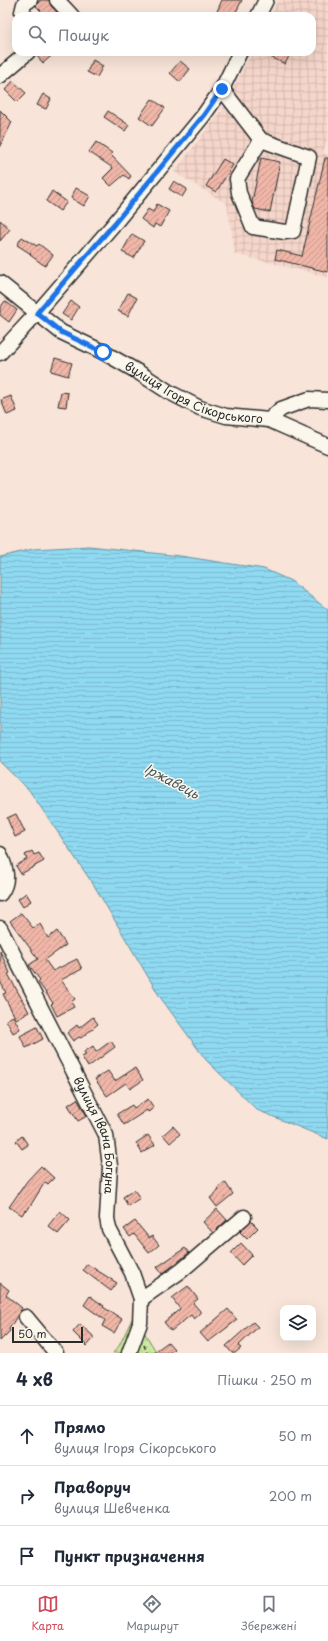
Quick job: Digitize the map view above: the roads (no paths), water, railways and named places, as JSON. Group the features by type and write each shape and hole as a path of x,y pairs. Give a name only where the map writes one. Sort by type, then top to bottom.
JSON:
{"street":[{"path":"22,12 24,4 30,0"},
{"path":"56,0 68,12"},
{"path":"260,12 266,0"},
{"path":"0,76 23,56"},
{"path":"0,352 37,313 114,224 203,116 222,89 238,56"},
{"path":"222,89 261,140 309,157 293,231 285,232 253,227 239,193 237,179 261,140"},
{"name":"вулиця Ігоря Сікорського","path":"0,283 61,332 109,355 169,392 200,408 226,416 269,420 328,446"},
{"name":"вулиця Ігоря Сікорського","path":"269,420 281,409 309,399 328,400"},
{"path":"0,854 6,877 6,884 0,894"},
{"name":"вулиця Івана Богуна","path":"0,928 106,1135 110,1166 107,1218 109,1229 132,1273 141,1299 140,1323 129,1353"},
{"path":"141,1299 181,1271 244,1217"},
{"path":"26,1317 56,1353"}],"water":[{"name":"Іржавець","path":"89,546 180,556 264,569 291,581 328,610 328,1139 257,1110 206,1060 160,997 95,887 29,790 0,762 0,557 33,549"}]}
